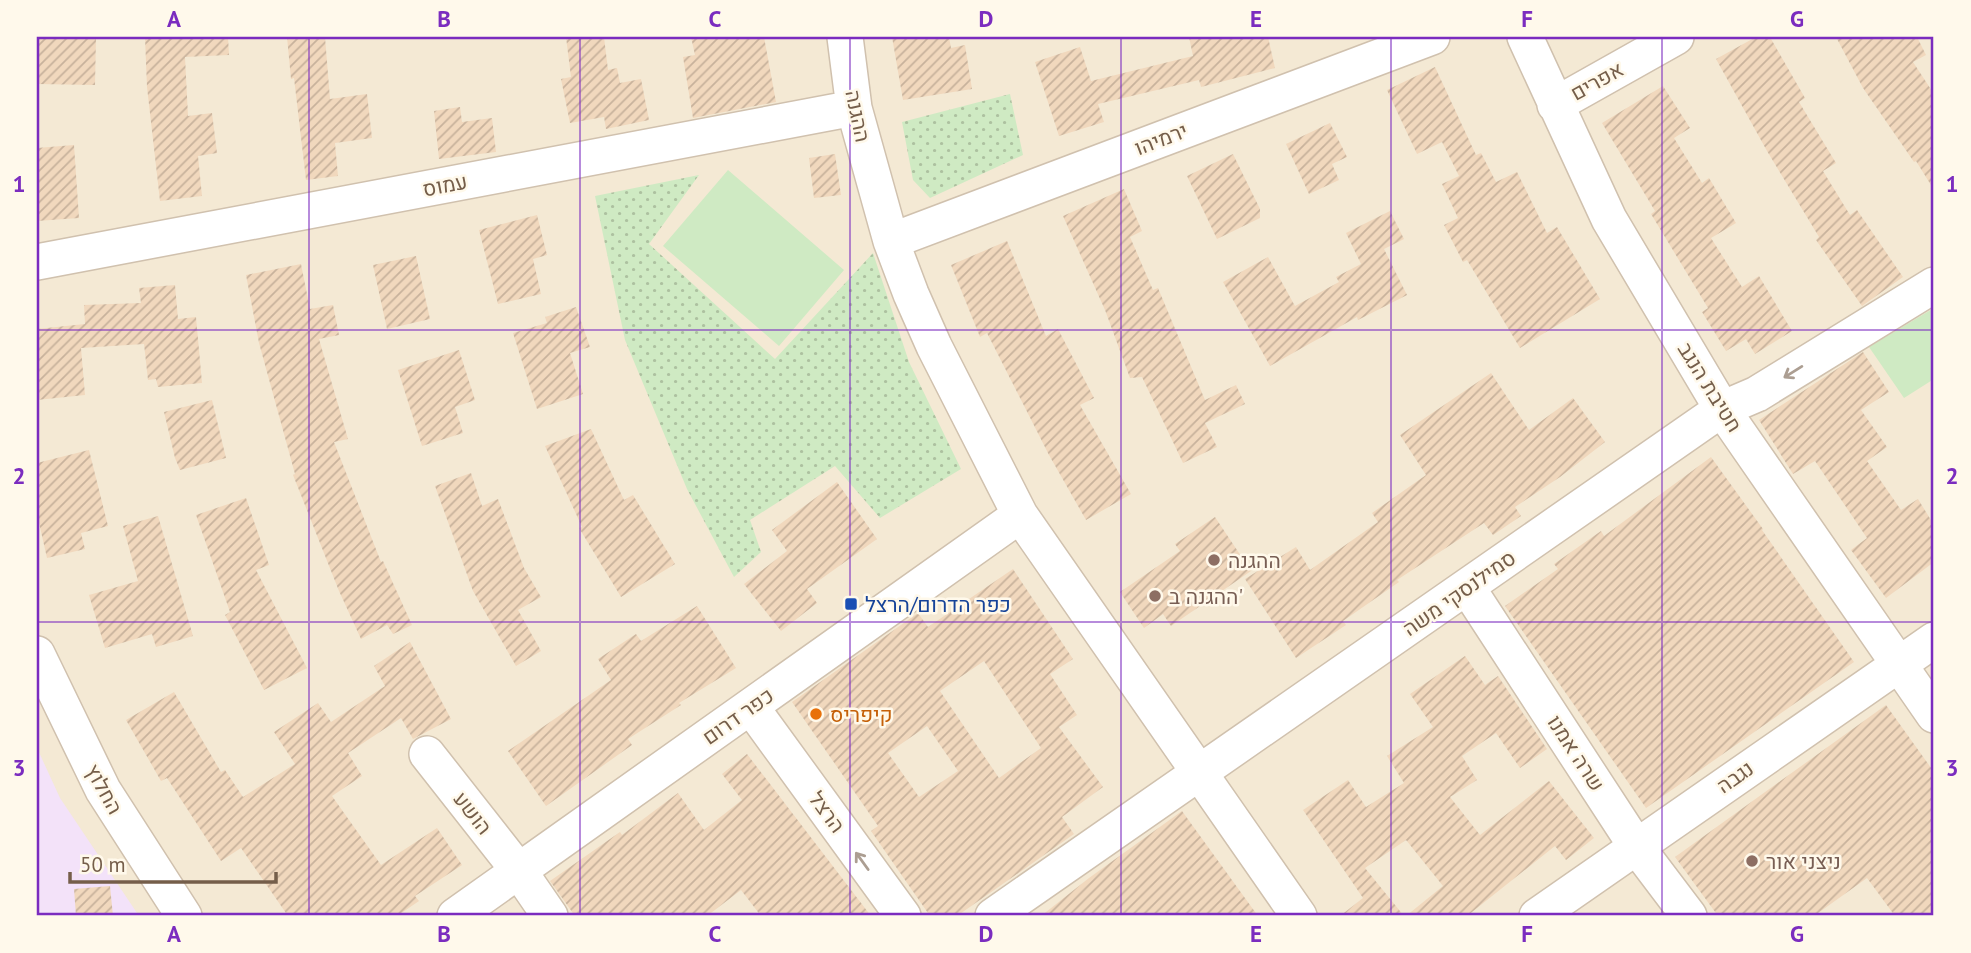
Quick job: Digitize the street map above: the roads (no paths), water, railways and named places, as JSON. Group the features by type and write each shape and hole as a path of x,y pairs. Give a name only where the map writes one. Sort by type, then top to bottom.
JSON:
{"street":[{"name":"ההגנה","path":"845,37 854,108 891,241 934,346 984,447 1020,515 1299,916"},
{"name":"ירמיהו","path":"891,241 1432,37"},
{"name":"חטיבת הנגב","path":"1525,37 1609,219 1722,410 1934,715"},
{"name":"אפרים","path":"1556,104 1676,37"},
{"name":"עמוס","path":"37,262 854,108"},
{"name":"סמילנסקי משה","path":"993,916 1722,410 1757,394 1934,285"},
{"name":"כפר דרום","path":"455,916 1020,515"},
{"name":"שרה אמנו","path":"1466,587 1636,846 1689,916"},
{"name":"נגבה","path":"1537,916 1934,640"},
{"name":"החלוץ","path":"37,654 103,790 184,916"},
{"name":"הרצל","path":"751,707 903,916"},
{"name":"הושע","path":"427,754 519,871 550,916"}],"place":[{"name":"ההגנה","path":"1214,560"},
{"name":"ההגנה ב'","path":"1155,596"},
{"name":"כפר הדרום/הרצל","path":"851,604"},
{"name":"קיפריס","path":"816,714"},
{"name":"ניצני אור","path":"1752,861"}]}
